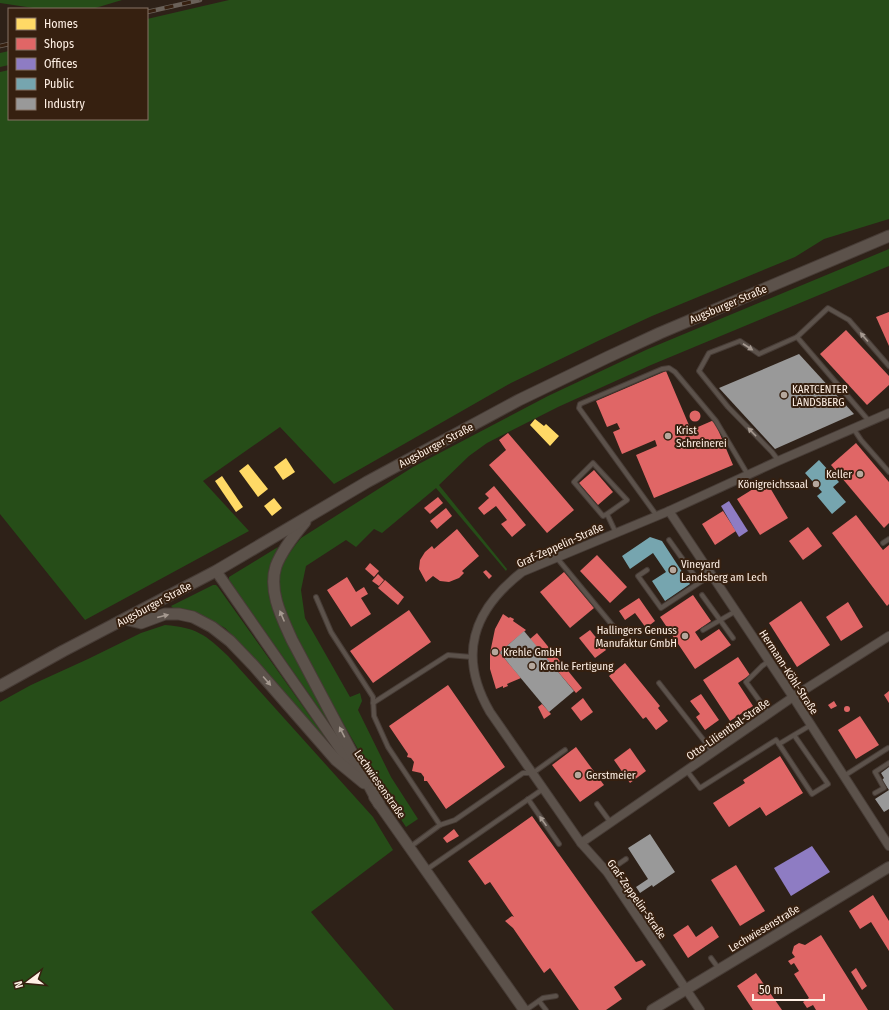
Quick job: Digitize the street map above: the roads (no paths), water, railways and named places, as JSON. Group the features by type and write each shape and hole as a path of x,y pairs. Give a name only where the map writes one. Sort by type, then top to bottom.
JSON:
{"main road":[{"name":"Augsburger Straße","path":"0,686 63,651 216,571 367,482 519,400 660,333 889,236"},
{"path":"309,517 287,546 276,567 274,583 275,596 280,613 292,640 379,804"},
{"path":"125,619 142,623 165,614 179,614 193,617 212,627 230,641 254,666 336,760 364,783"}],"street":[{"name":"Graf-Zeppelin-Straße","path":"700,1010 628,897 581,843 490,712 481,696 475,678 472,657 475,634 482,617 490,604 509,582 522,572 669,511 778,461 889,413"},
{"name":"Hermann-Köhl-Straße","path":"669,511 793,697 889,846"},
{"name":"Lechwiesenstraße","path":"216,571 525,1010"},
{"name":"Otto-Lilienthal-Straße","path":"581,843 793,697 889,636"},
{"name":"Lechwiesenstraße","path":"652,1010 889,867"}],"lane":[{"path":"778,461 772,452 728,407 699,371 709,354 740,341 759,354 797,337 828,308 849,320 889,366"},
{"path":"797,337 869,421"},
{"path":"657,516 579,408 580,404 662,369 669,368 675,372 716,421 748,475"},
{"path":"853,428 861,440 889,472"},
{"path":"593,463 627,500 607,514 603,516 574,482 593,463"},
{"path":"607,514 616,532"},
{"path":"884,543 889,539"},
{"path":"670,540 699,582"},
{"path":"556,557 613,626"},
{"path":"647,570 638,576 661,608 712,574"},
{"path":"702,595 733,638"},
{"path":"316,597 331,632 373,697 372,710 388,747 440,826"},
{"path":"703,630 736,611"},
{"path":"373,703 448,655 472,657"},
{"path":"769,661 746,682 769,714"},
{"path":"659,683 713,752"},
{"path":"779,744 811,725"},
{"path":"687,771 700,788 776,740 812,794 828,784 794,735"},
{"path":"844,776 888,748"},
{"path":"410,847 440,826 455,820 523,774 533,773 566,750"},
{"path":"875,793 884,788 875,772 889,763"},
{"path":"426,870 543,788"},
{"path":"528,799 559,844"},
{"path":"597,804 611,823"},
{"path":"607,872 626,859"},
{"path":"711,958 720,970"},
{"path":"525,1010 543,998 556,996"},
{"path":"539,1001 546,1010"}],"railway":[{"path":"148,12 200,0"},
{"path":"0,46 8,44"}],"place":[{"name":"KARTCENTER LANDSBERG","path":"784,395"},
{"name":"Krist Schreinerei","path":"668,436"},
{"name":"Keller","path":"860,474"},
{"name":"Königreichssaal","path":"816,484"},
{"name":"Vineyard Landsberg am Lech","path":"673,570"},
{"name":"Hallingers Genuss Manufaktur GmbH","path":"685,636"},
{"name":"Krehle GmbH","path":"495,652"},
{"name":"Krehle Fertigung","path":"532,666"},
{"name":"Gerstmeier","path":"578,775"}]}
